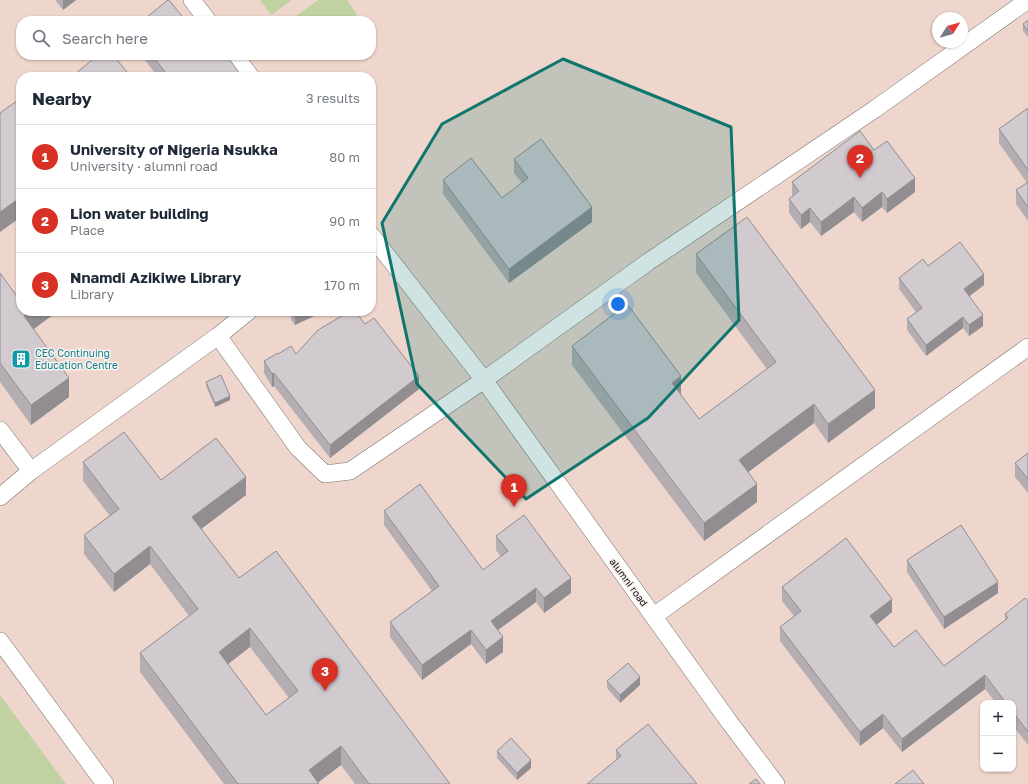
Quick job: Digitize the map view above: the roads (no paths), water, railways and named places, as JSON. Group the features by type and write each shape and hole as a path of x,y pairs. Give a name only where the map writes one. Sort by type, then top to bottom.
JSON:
{"street":[{"path":"192,0 204,16"},
{"path":"218,336 298,448 325,474 350,471 484,380 648,262 875,109 1028,0"},
{"path":"238,60 247,72"},
{"name":"alumni road","path":"376,241 484,380 730,723 776,784"},
{"path":"0,496 31,471 218,336 243,316"},
{"path":"654,616 1028,348"},
{"path":"0,430 31,471"},
{"path":"0,641 105,784"}],"place":[{"name":"Lion water building","path":"860,178"},
{"name":"CEC Continuing Education Centre","path":"21,359"},
{"name":"University of Nigeria Nsukka","path":"514,507"},
{"name":"Nnamdi Azikiwe Library","path":"325,691"}]}
